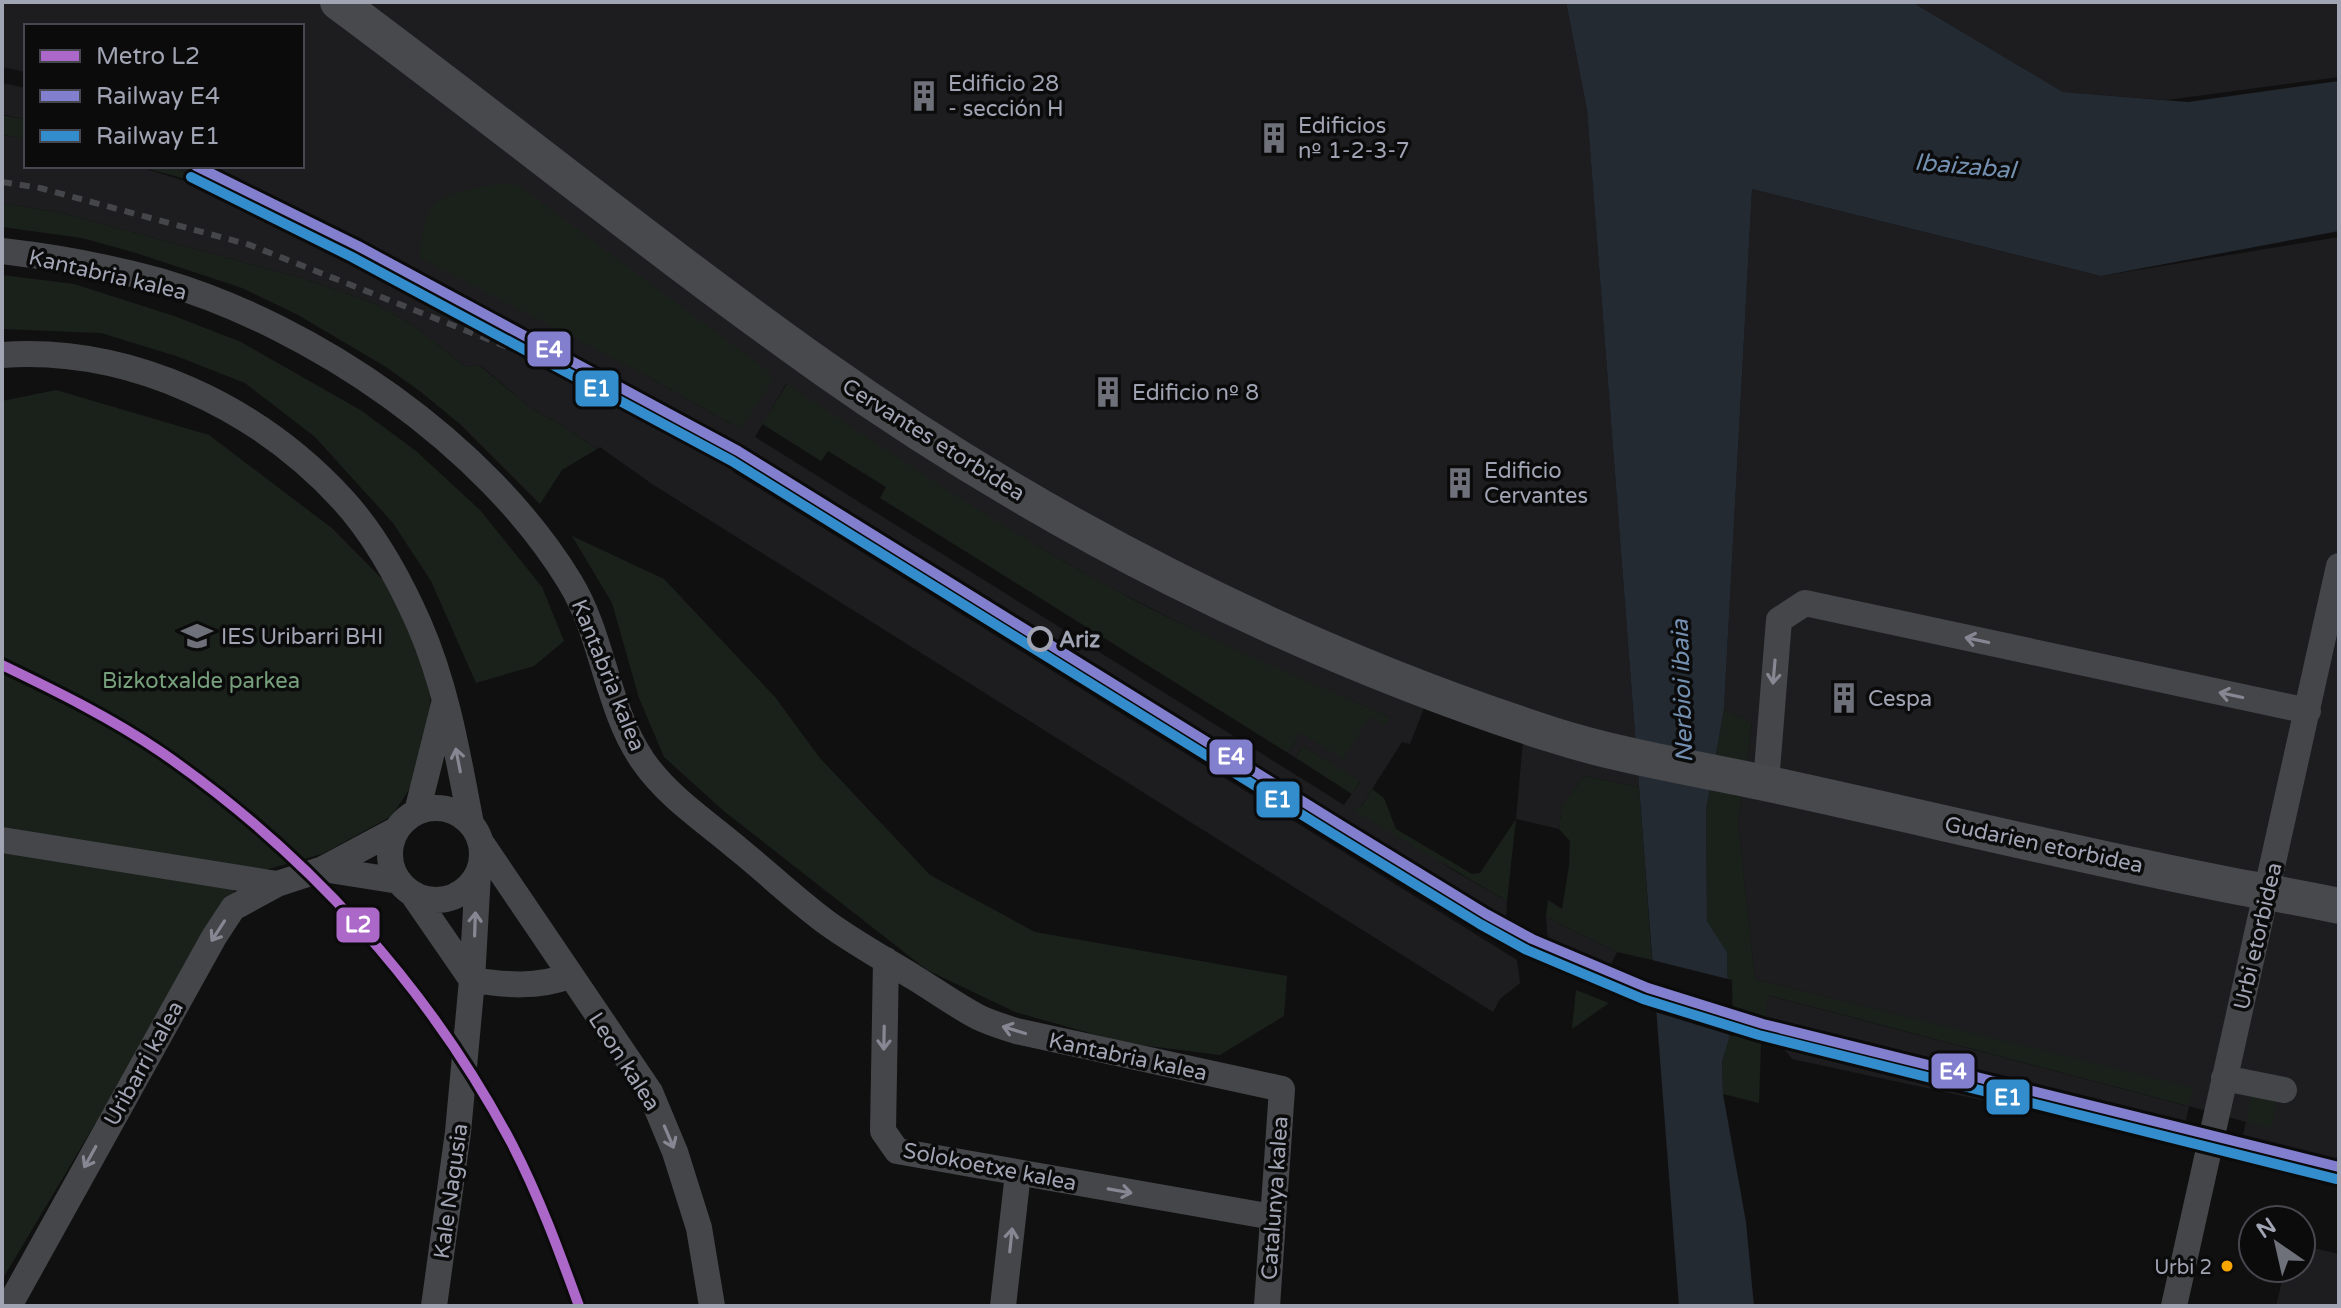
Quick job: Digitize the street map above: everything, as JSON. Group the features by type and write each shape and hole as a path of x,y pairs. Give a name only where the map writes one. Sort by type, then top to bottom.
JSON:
{"street":[{"name":"Cervantes etorbidea","path":"338,2 640,233 825,369 1040,506 1184,584 1305,641 1420,688 1602,749 1758,782"},
{"name":"Kantabria kalea","path":"2,251 80,263 160,281 215,301 314,348 362,376 405,407 494,485 529,523 554,557 585,610 599,644 615,704 633,743 667,792 829,924 979,1017 1016,1031 1282,1089"},
{"path":"2,355 58,356 151,374 195,391 231,410 285,447 344,501 395,573 419,624 446,697 476,833"},
{"name":"Urbi etorbidea","path":"2174,1306 2339,566"},
{"path":"1758,782 1779,620 1805,603 2308,711"},
{"path":"417,812 446,697"},
{"name":"Gudarien etorbidea","path":"1758,782 2339,906"},
{"path":"476,833 460,814 446,809 431,808 417,812 396,830 391,842 392,869 472,980 511,986 569,976"},
{"name":"Uribarri kalea","path":"9,1306 233,908 277,884 323,869 396,830"},
{"name":"Kale Nagusia","path":"434,1306 458,1132 472,980 478,873 482,857 476,833"},
{"name":"Leon kalea","path":"476,833 569,976 650,1092 675,1152 699,1228 712,1306"},
{"path":"2,840 277,884"},
{"name":"Uribarri kalea","path":"323,869 406,887"},
{"path":"406,887 427,899 442,899 457,894 478,873"},
{"name":"Solokoetxe kalea","path":"886,960 883,1131 897,1151 1273,1217"},
{"path":"2224,1078 2284,1090"},
{"name":"Catalunya kalea","path":"1267,1306 1282,1089"},
{"path":"1003,1306 1018,1173"}],"shaded area":[{"path":"2,2 1566,2 1587,110 1639,787 1584,776 1562,806 1559,829 1516,819 1523,741 1424,708 1410,744 1402,742 1360,808 1451,869 1507,901 1505,939 1353,846 1328,825 739,461 733,472 1517,960 1520,983 1500,999 1493,1012 652,484 600,447 597,449 532,409 480,365 466,367 417,328 376,304 305,279 62,213 2,203 2,135 24,138 24,168 143,168 210,189 213,185 175,168 304,168 304,24 24,24 24,72 2,67","holes":["439,201 740,429 647,376","786,384 985,516 1105,585 1237,652 1390,717 1370,716 1301,733 1288,753 1296,758 1303,746 1360,782 1344,805 755,437"]},
{"path":"1912,2 2339,2 2339,77 2167,100 2063,92"},
{"path":"2,83 24,88 24,120 2,114"},
{"path":"1752,189 2101,276 2339,237 2339,1179 2238,1155 2246,1122 2189,1106 2181,1143 1792,1059 1772,1034 1762,1031 1767,995 2187,1106 2193,1089 1755,979 1738,823 1752,723 1724,709"},
{"path":"1546,917 1617,952 1604,979 1549,956"},
{"path":"2317,1249 2339,1254 2339,1306 2276,1306 2281,1284 2317,1284"}],"green space":[{"path":"2,115 24,120 24,138 2,135"},
{"path":"145,168 175,168 213,185 211,190 186,179"},
{"path":"515,184 526,191 768,371 771,384 740,429 647,376 420,258 425,225 429,212 437,202 466,190"},
{"path":"2,203 62,213 305,279 376,304 417,328 466,367 479,365 532,409 597,449 562,470 540,504 461,425 421,392 386,367 298,315 242,288 136,253 82,238 2,227"},
{"path":"2,275 74,284 174,316 241,342 362,411 416,451 480,510 542,587 564,641 534,666 476,683 431,581 393,523 315,437 245,383 176,356 101,333 2,329"},
{"path":"787,384 983,513 1104,584 1210,637 1390,717 1385,725 1370,717 1343,759 1301,733 1288,753 880,498 886,487 828,451 821,461 762,424"},
{"name":"Bizkotxalde parkea","path":"56,390 209,435 333,529 387,584 431,683 427,761 392,816 322,854 243,876 2,1280 2,401"},
{"path":"572,536 664,579 775,697 819,757 930,875 1035,932 1287,976 1284,1016 1220,1055 1125,1043 1015,1012 927,970 725,812 664,757 639,698 612,603"},
{"path":"1724,709 1752,723 1738,823 1755,979 2194,1088 2188,1106 1768,995 1761,1045 1759,1103 1723,1094 1722,1062 1729,1039 1727,952 1707,921 1706,810"},
{"path":"1303,746 1360,781 1352,794 1296,758"},
{"path":"1584,776 1639,787 1652,960 1617,952 1546,917 1548,900 1562,909 1569,866 1570,841 1559,829 1562,806"},
{"path":"1372,789 1384,798 1396,829 1472,874 1480,873 1516,819 1507,901 1354,811 1357,806 1361,807"},
{"path":"1549,956 1638,991 1637,999 1551,965"},
{"path":"1576,990 1609,1003 1572,1029"},
{"path":"2252,1093 2277,1098 2272,1128 2246,1122"}],"water":[{"path":"1566,2 1912,2 2063,92 2188,102 2339,81 2339,231 2101,276 1752,189 1724,709 1706,810 1707,921 1727,952 1729,1039 1722,1062 1723,1094 1746,1222 1754,1306 1679,1306 1587,110"}],"pier":[{"path":"1648,959 1732,980 1733,1036 1652,1011"}],"railway":[{"path":"2,182 40,188 250,245 654,405"}],"metro line":[{"name":"L2","path":"2,665 103,716 215,791 314,879 360,927 443,1031 479,1086 531,1184 579,1306"}],"rail line":[{"name":"E4","path":"200,168 358,246 738,451 1339,824 1532,939 1648,988 1763,1024 2339,1167"},
{"name":"E1","path":"191,177 352,257 732,461 1333,834 1527,950 1643,999 1759,1035 2336,1179"}],"place":[{"name":"Edificio 28 - sección H","path":"924,96"},
{"name":"Edificios nº 1-2-3-7","path":"1274,138"},
{"name":"Edificio nº 8","path":"1108,392"},
{"name":"Edificio Cervantes","path":"1460,483"},
{"name":"IES Uribarri BHI","path":"197,636"},
{"name":"Ariz","path":"1040,639"},
{"name":"Cespa","path":"1844,698"},
{"name":"Urbi 2","path":"2227,1266"}],"water label":[{"name":"Ibaizabal","path":"1965,166"},
{"name":"Nerbioi ibaia","path":"1682,691"}]}
